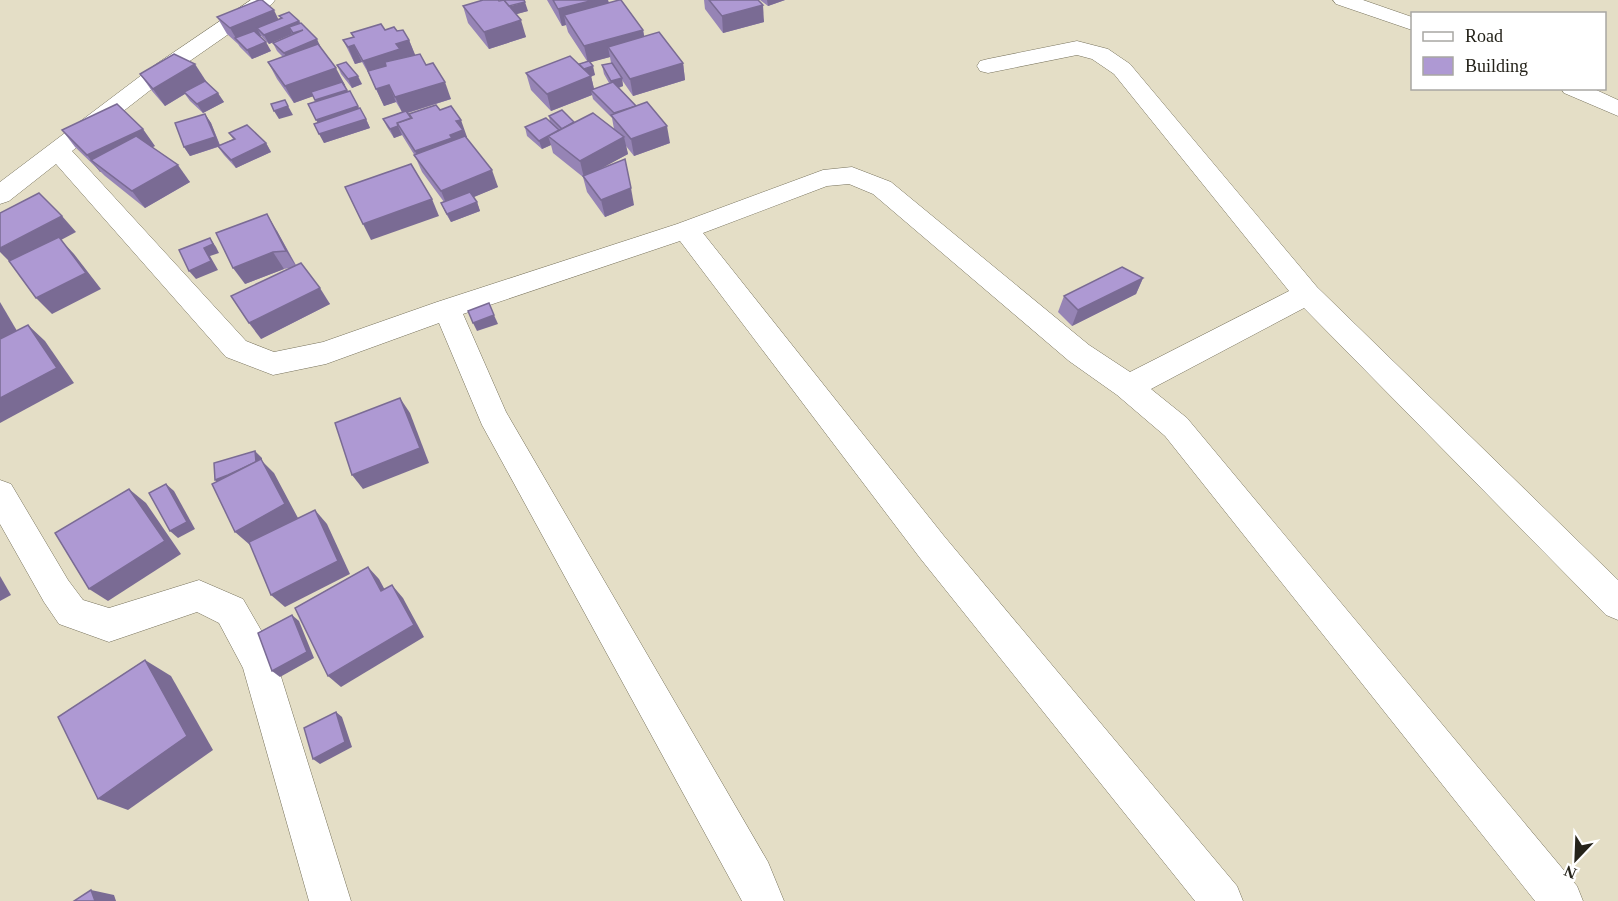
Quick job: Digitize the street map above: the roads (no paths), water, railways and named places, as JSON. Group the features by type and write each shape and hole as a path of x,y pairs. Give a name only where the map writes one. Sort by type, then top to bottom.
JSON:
{"street":[{"path":"0,195 205,38 266,0"},
{"path":"1343,0 1411,23"},
{"path":"988,66 1077,48 1100,54 1122,69 1306,294 1618,604"},
{"path":"1576,90 1618,109"},
{"path":"57,150 236,348 273,364 326,353 447,309 686,230 823,178 852,176 882,188 1078,353 1128,387 1176,427 1562,901"},
{"path":"686,230 932,547 1222,901"},
{"path":"1128,387 1306,294"},
{"path":"447,309 493,416 753,877 763,901"},
{"path":"0,494 70,612 109,625 199,596 231,611 260,663 330,901"}]}
